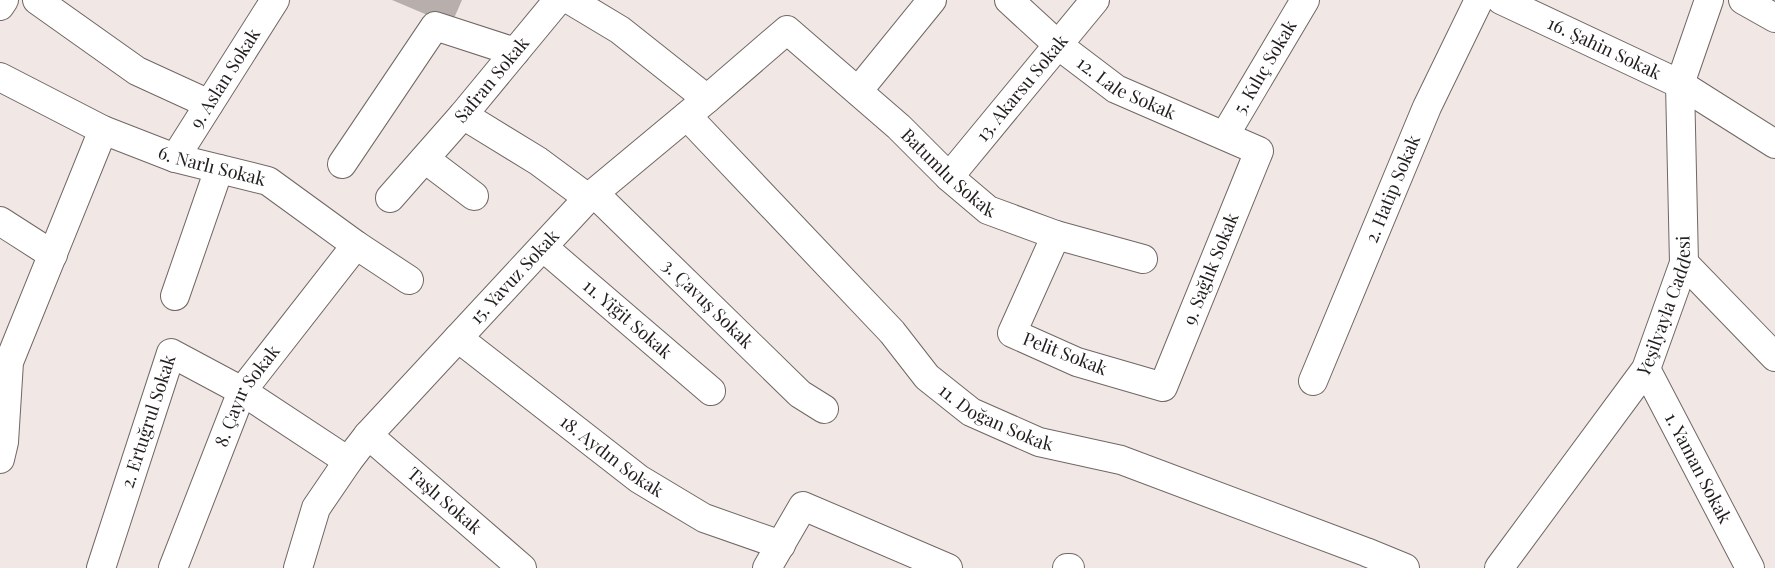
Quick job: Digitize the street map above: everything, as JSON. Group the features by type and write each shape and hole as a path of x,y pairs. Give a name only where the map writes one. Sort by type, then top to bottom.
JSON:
{"street":[{"path":"0,6 4,0"},
{"path":"37,0 137,70 209,104"},
{"name":"9. Aslan Sokak","path":"175,158 275,0"},
{"name":"Safran Sokak","path":"390,198 463,115 558,0"},
{"name":"11. Doğan Sokak","path":"570,0 620,30 697,108 892,332 927,377 971,412 1039,442 1121,460 1405,568"},
{"path":"858,91 932,0"},
{"name":"12. Lale Sokak","path":"1009,0 1058,45 1116,89 1259,151"},
{"name":"13. Akarsu Sokak","path":"950,177 1095,0"},
{"name":"5. Kılıç Sokak","path":"1225,135 1304,0"},
{"name":"2. Hatip Sokak","path":"1313,381 1427,107 1479,0"},
{"name":"16. Şahin Sokak","path":"1501,0 1680,84 1775,144"},
{"name":"Yeşilyayla Caddesi","path":"1499,568 1646,369 1684,263 1680,84 1709,0"},
{"path":"1744,0 1775,18"},
{"path":"342,164 435,26 515,52"},
{"name":"15. Yavuz Sokak","path":"298,568 316,508 368,435 591,196 697,108 786,30"},
{"name":"Batumlu Sokak","path":"786,30 899,127 950,177 988,210 1056,236 1143,259"},
{"name":"6. Narlı Sokak","path":"0,77 103,130 175,158 268,181 356,245 409,280"},
{"name":"3. Çavuş Sokak","path":"463,115 591,196 800,394 824,409"},
{"path":"0,459 4,442 5,360 53,255 103,130"},
{"name":"9. Sağlık Sokak","path":"1163,387 1259,151"},
{"path":"425,159 474,196"},
{"path":"175,296 219,169"},
{"path":"0,221 53,255"},
{"name":"Pelit Sokak","path":"1056,236 1012,333 1077,362 1163,387"},
{"name":"8. Çayır Sokak","path":"172,568 242,391 356,245"},
{"name":"11. Yiğit Sokak","path":"543,247 711,392"},
{"path":"1684,263 1775,357"},
{"name":"18. Aydın Sokak","path":"458,338 639,479 704,518 781,545"},
{"name":"2. Ertuğrul Sokak","path":"101,568 171,353 242,391"},
{"name":"1. Yaman Sokak","path":"1646,369 1750,568"},
{"path":"242,391 348,461"},
{"name":"Taşlı Sokak","path":"368,435 522,568"},
{"path":"768,568 803,506 948,568"}],"building":[{"path":"392,0 462,0 451,25"}]}
